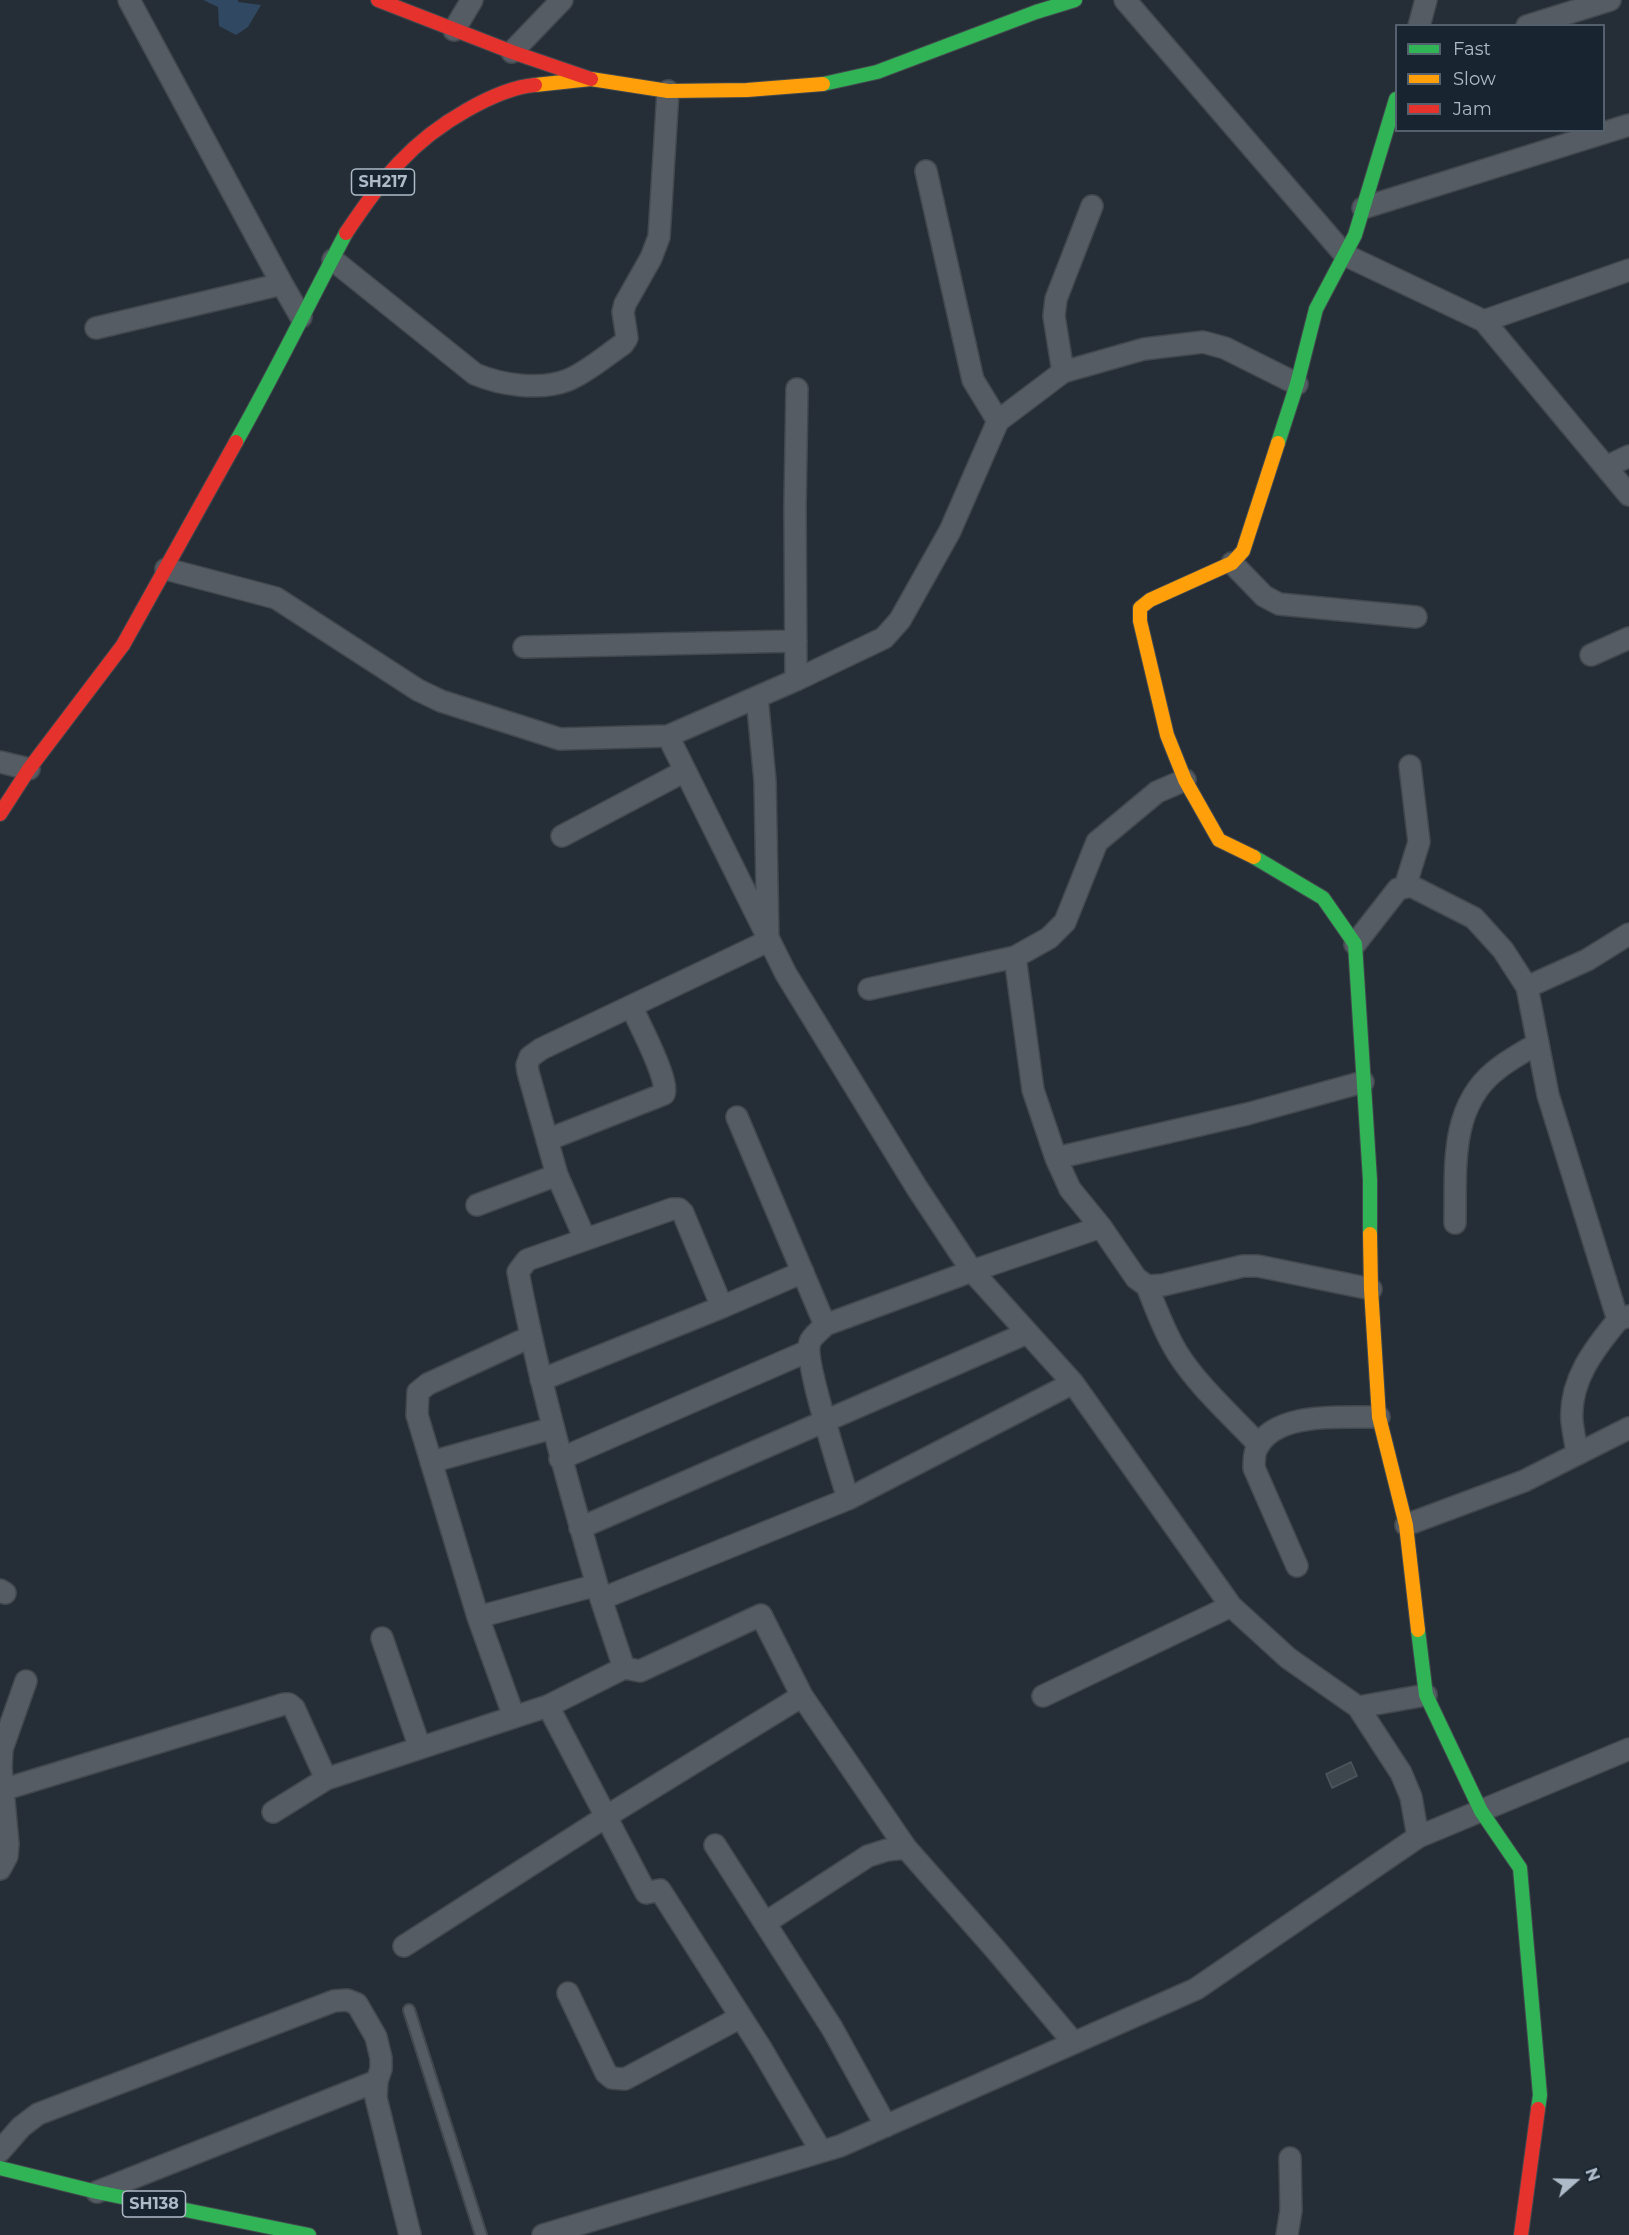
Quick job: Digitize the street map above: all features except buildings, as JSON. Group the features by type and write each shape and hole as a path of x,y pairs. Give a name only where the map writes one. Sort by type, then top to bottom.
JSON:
{"street":[{"path":"129,0 301,317"},
{"path":"378,0 512,52 591,79"},
{"path":"454,30 472,0"},
{"path":"512,52 562,0"},
{"name":"SH217","path":"0,814 29,769 123,645 270,382 301,317 347,232 392,169 421,140 444,123 488,98 525,86 591,79 668,90 747,90 826,84 877,72 1033,6 1075,0"},
{"path":"1125,0 1345,255 1484,321 1629,495"},
{"path":"1420,24 1426,0"},
{"path":"1533,24 1610,0"},
{"path":"333,260 475,374 495,382 512,385 551,384 570,380 623,344 627,338 623,312 625,304 651,258 659,237 668,90"},
{"path":"1395,102 1355,235 1316,309 1297,384 1243,551 1232,563 1150,600 1140,608 1140,621 1167,735 1185,780 1219,840 1266,863 1323,898 1355,944 1370,1180 1371,1289 1379,1417 1406,1525 1426,1695 1480,1811 1520,1868 1540,2095 1521,2235"},
{"path":"1363,208 1629,125"},
{"path":"927,171 973,380 998,421"},
{"path":"1064,372 1054,316 1056,299 1092,206"},
{"path":"1484,321 1629,270"},
{"path":"96,328 282,284"},
{"path":"166,569 276,598 418,690 441,701 560,739 668,736 796,680 884,638 900,620 950,531 998,421 1064,372 1144,349 1203,342 1225,348 1297,384"},
{"path":"796,680 797,389"},
{"path":"1606,467 1629,456"},
{"path":"1232,563 1264,596 1279,604 1416,617"},
{"path":"1591,655 1629,638"},
{"path":"524,647 796,641"},
{"path":"757,697 765,781 768,940"},
{"path":"668,736 792,985 917,1188 972,1271 1073,1383 1231,1606 1288,1658 1358,1707 1401,1773 1411,1797 1418,1837"},
{"path":"0,762 29,769"},
{"path":"1405,887 1419,842 1410,766"},
{"path":"562,836 685,771"},
{"path":"870,989 1015,957 1049,938 1065,922 1097,842 1157,792 1185,780"},
{"path":"1355,944 1398,889 1411,886 1474,918 1503,950 1527,987 1548,1095 1624,1318 1590,1356 1576,1385 1572,1419 1577,1454"},
{"path":"1527,987 1587,960 1629,934"},
{"path":"585,1239 557,1175 528,1072 527,1065 530,1057 541,1049 768,940"},
{"path":"1015,957 1033,1090 1056,1158 1070,1189 1101,1227 1136,1278 1147,1286 1164,1330 1179,1356 1259,1445"},
{"path":"547,1140 664,1094 666,1087 661,1073 631,1006"},
{"path":"1455,1223 1456,1157 1461,1121 1472,1097 1494,1072 1538,1043"},
{"path":"1056,1158 1247,1114 1364,1082"},
{"path":"737,1117 825,1325"},
{"path":"477,1205 557,1175"},
{"path":"624,1668 560,1459 530,1337 518,1272 527,1260 672,1209 679,1209 683,1213 722,1307"},
{"path":"848,1499 814,1383 808,1351 810,1340 825,1325 1101,1227"},
{"path":"1147,1286 1162,1285 1243,1266 1257,1266 1371,1289"},
{"path":"541,1380 803,1272"},
{"path":"580,1528 1027,1333"},
{"path":"514,1718 478,1617 417,1415 418,1392 428,1384 530,1337"},
{"path":"560,1459 808,1351"},
{"path":"478,1617 599,1592 848,1499 1073,1383"},
{"path":"1297,1566 1254,1468 1255,1453 1259,1445 1274,1430 1286,1423 1315,1419 1379,1417"},
{"path":"431,1462 553,1428"},
{"path":"1406,1525 1524,1481 1629,1428"},
{"path":"1043,1696 1231,1606"},
{"path":"273,1812 326,1779 548,1706 624,1668 640,1671 761,1615 802,1696 906,1848 1074,2043"},
{"path":"382,1638 420,1748"},
{"path":"0,1869 7,1856 9,1844 2,1790 2,1749 26,1681"},
{"path":"1358,1707 1426,1695"},
{"path":"404,1946 607,1816 802,1696"},
{"path":"2,1790 284,1704 289,1704 294,1708 326,1779"},
{"path":"548,1706 646,1893 660,1890 821,2151"},
{"path":"543,2235 840,2146 1196,1989 1418,1837 1629,1749"},
{"path":"715,1845 832,2028 886,2126"},
{"path":"765,1923 868,1856 887,1850 906,1848"},
{"path":"568,1993 606,2073 619,2079 625,2079 741,2018"},
{"path":"0,2151 21,2127 38,2114 334,2001 347,2000 357,2004 376,2037 381,2058 376,2098 410,2235"},
{"path":"97,2192 377,2081"},
{"path":"1287,2235 1291,2210 1290,2158"},
{"name":"SH138","path":"0,2168 97,2192 309,2235"}],"lane":[{"path":"410,2010 481,2235"}],"water":[{"path":"203,0 238,0 238,2 261,5 248,27 236,35 219,26 218,7"}],"traffic: fast":[{"path":"823,84 877,72 1036,12 1075,0"},
{"path":"1278,443 1297,384 1316,309 1355,235 1395,102"},
{"path":"236,442 346,233"},
{"path":"1254,857 1323,898 1355,944 1370,1180 1370,1234"},
{"path":"1418,1630 1426,1695 1481,1811 1520,1868 1540,2095 1538,2109"},
{"path":"0,2168 97,2192 309,2235"}],"traffic: slow":[{"path":"535,85 591,79 668,91 747,90 823,84"},
{"path":"1254,857 1219,840 1185,780 1167,735 1140,621 1140,608 1150,600 1232,563 1243,551 1278,443"},
{"path":"1370,1234 1379,1417 1406,1525 1418,1630"}],"traffic: jam":[{"path":"378,0 512,52 591,79"},
{"path":"346,233 385,179 429,135 491,97 517,88 535,85"},
{"path":"0,814 29,769 123,645 236,442"},
{"path":"1521,2235 1538,2109"}]}
